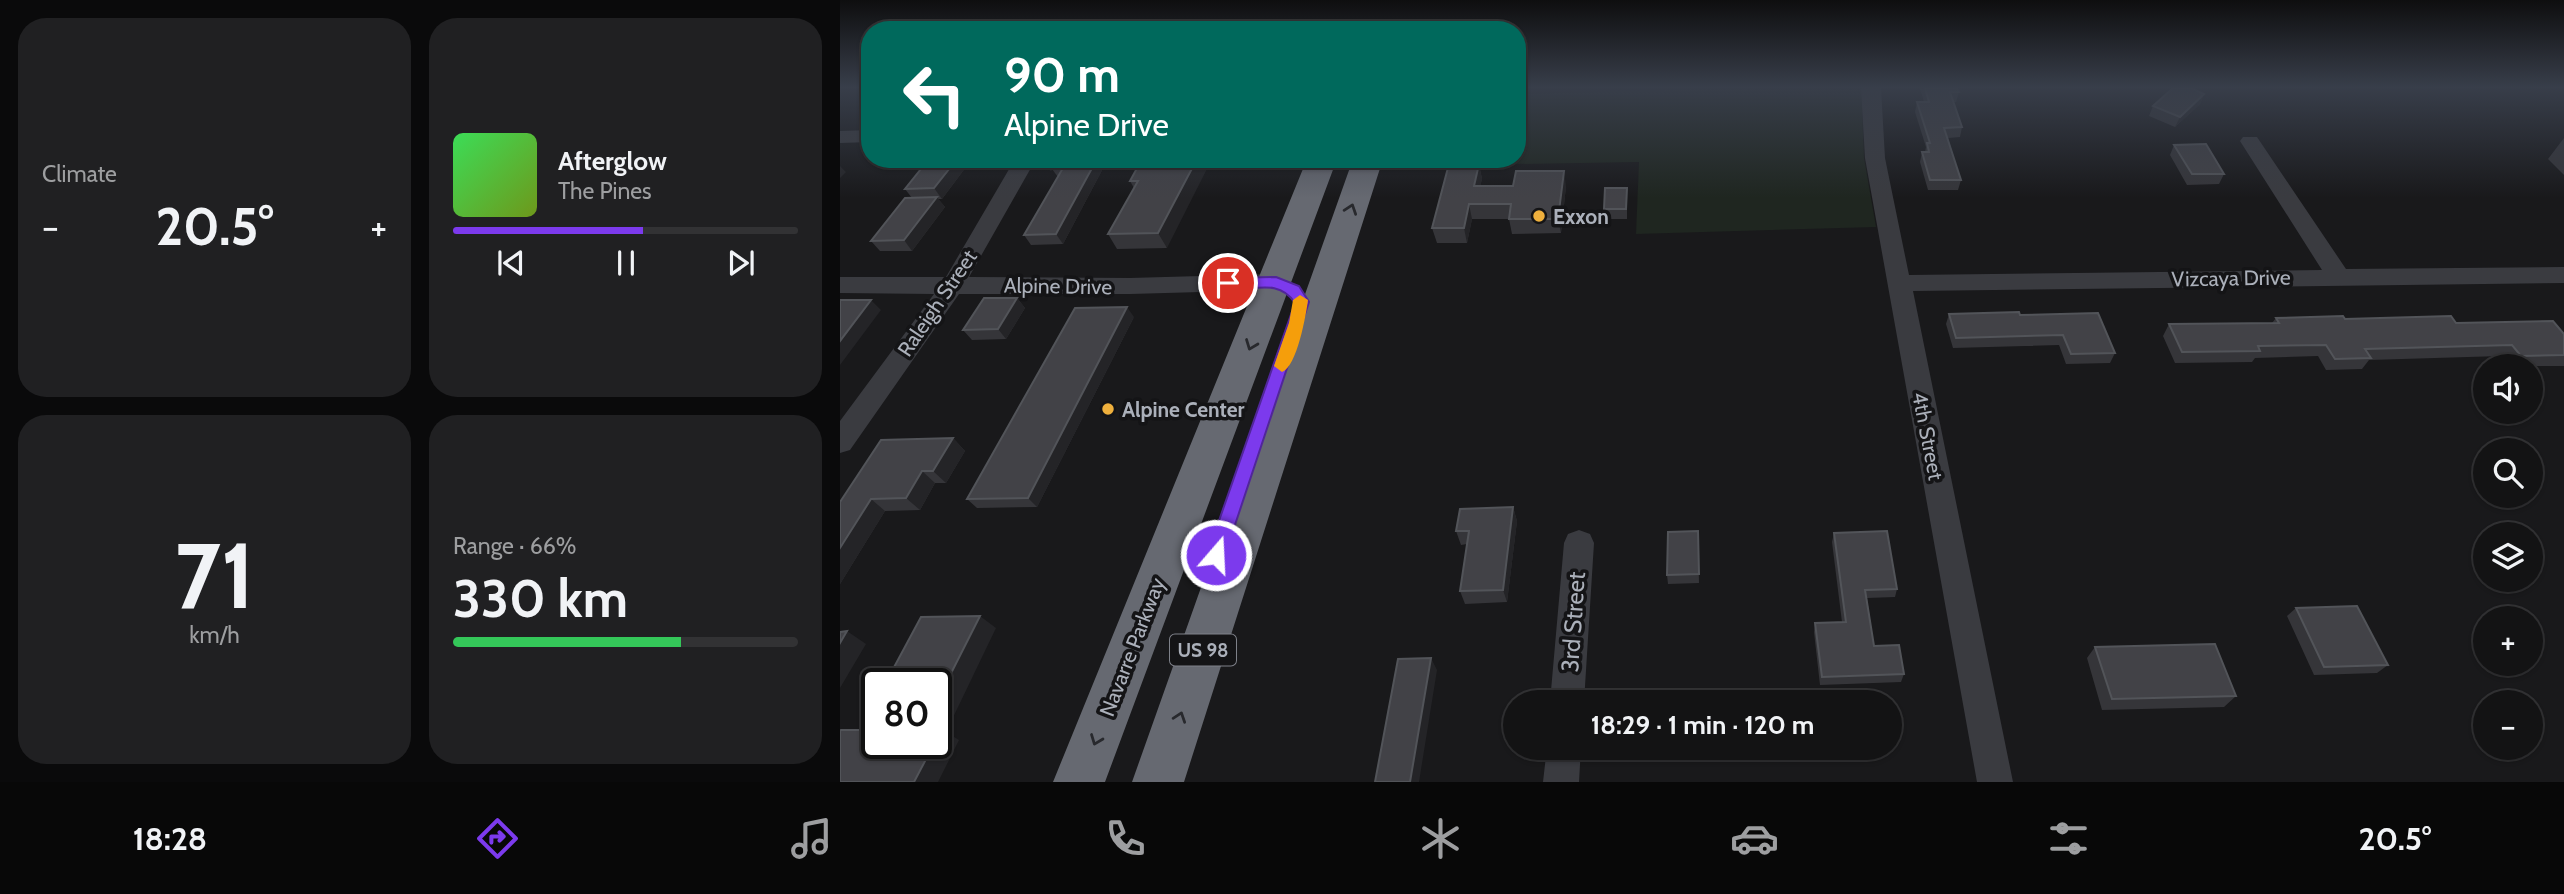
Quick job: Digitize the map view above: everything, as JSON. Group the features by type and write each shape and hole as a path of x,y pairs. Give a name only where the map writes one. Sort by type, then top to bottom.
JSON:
{"highway":[{"name":"Navarre Parkway","path":"1079,782 1319,168"},
{"path":"1334,168 1312,230 1311,244 1317,254 1335,258"},
{"name":"US 98","path":"1158,782 1365,168"},
{"path":"1225,587 1216,555 1302,302 1294,290 1276,282"}],"street":[{"name":"4th Street","path":"1873,124 1875,158 1898,283 1996,782"},
{"path":"840,137 861,136"},
{"path":"2250,141 2338,276"},
{"name":"Raleigh Street","path":"840,442 953,285 1021,168"},
{"name":"Vizcaya Drive","path":"1898,283 2564,275"},
{"name":"Alpine Drive","path":"840,285 1130,286 1276,282"},
{"name":"3rd Street","path":"1568,690 1579,543"},
{"path":"1562,782 1563,760"}],"shaded area":[{"path":"1526,124 1863,124 1864,158 1876,227 1636,234 1639,162 1526,164"}],"building":[{"path":"1924,124 1961,124 1962,127 1944,128 1961,180 1930,180 1922,152 1929,152 1927,143 1930,143"},
{"path":"2206,144 2224,174 2192,174 2174,145"},
{"path":"922,168 950,168 934,188 905,189"},
{"path":"1063,168 1092,168 1056,234 1024,235"},
{"path":"1137,168 1192,168 1158,233 1108,234 1138,181 1130,181"},
{"path":"1448,168 1478,168 1474,186 1513,186 1516,171 1564,171 1558,219 1509,219 1511,204 1469,204 1464,228 1432,228"},
{"path":"1605,188 1627,188 1626,209 1604,209"},
{"path":"937,197 904,240 871,241 905,198"},
{"path":"984,298 1017,298 998,329 963,330"},
{"path":"840,300 871,300 840,341"},
{"path":"1127,307 1028,498 967,499 1075,308"},
{"path":"2019,312 2020,315 2098,313 2115,353 2071,354 2063,335 1956,338 1949,314"},
{"path":"2451,316 2456,323 2553,321 2564,334 2564,355 2519,354 2512,345 2365,349 2371,358 2335,359 2326,345 2258,346 2260,351 2182,352 2169,324 2279,323 2276,318"},
{"path":"953,438 933,471 922,471 906,498 871,499 840,548 840,502 881,440"},
{"path":"1513,507 1503,590 1460,591 1469,531 1456,531 1460,509"},
{"path":"1698,531 1699,574 1667,575 1668,532"},
{"path":"1887,531 1897,589 1865,590 1874,646 1899,645 1904,674 1822,677 1815,623 1846,622 1834,533"},
{"path":"2357,606 2388,665 2324,667 2296,608"},
{"path":"980,616 952,671 952,668 894,668 921,617"},
{"path":"847,631 840,643 840,632"},
{"path":"2215,644 2236,696 2112,699 2095,647"},
{"path":"1431,658 1410,782 1375,782 1398,659"},
{"path":"860,730 861,759 926,759 914,782 840,782 840,731"}],"slow traffic":[{"path":"1282,366 1297,323 1302,302 1300,300"}],"place":[{"name":"Exxon","path":"1539,216"},
{"name":"Alpine Center","path":"1108,409"}],"route":[{"path":"1216,555 1302,302 1294,290 1276,282 1228,283"}]}
